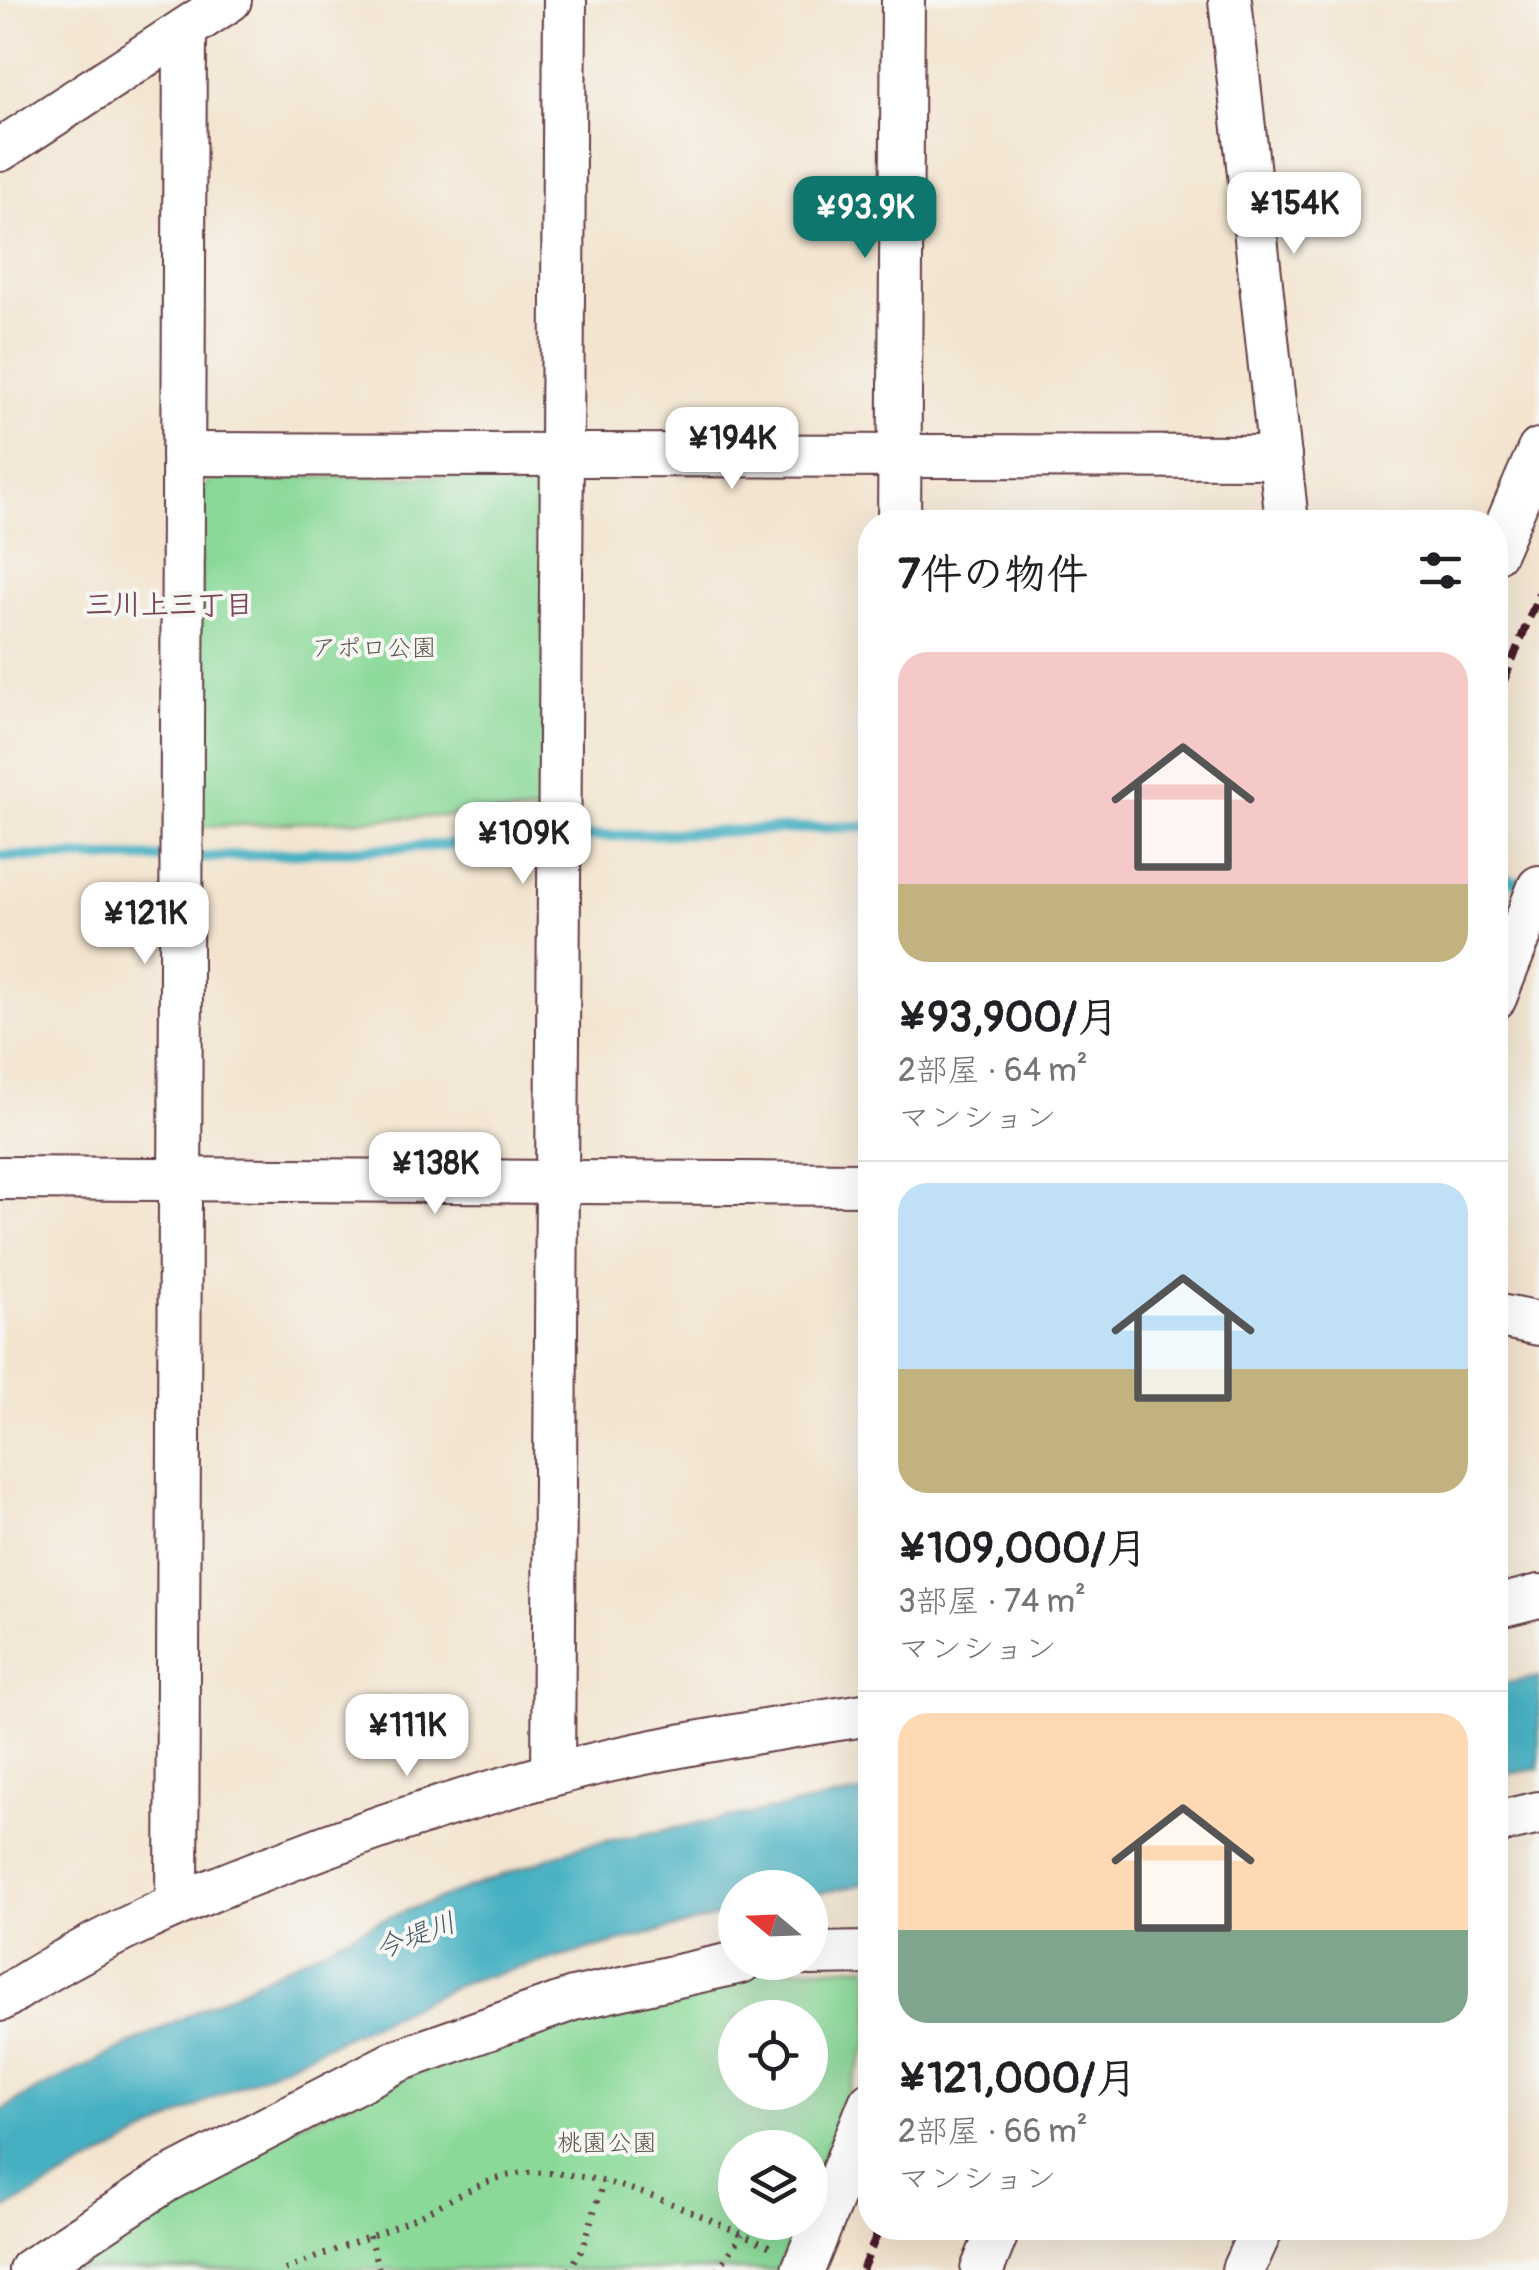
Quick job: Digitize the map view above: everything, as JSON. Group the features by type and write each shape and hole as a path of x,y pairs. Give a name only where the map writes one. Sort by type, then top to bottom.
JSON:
{"street":[{"path":"0,150 230,0"},
{"path":"553,1774 565,0"},
{"path":"900,510 903,0"},
{"path":"1230,0 1286,510"},
{"path":"176,1903 185,32"},
{"path":"1508,522 1539,450"},
{"path":"183,454 1280,457"},
{"path":"1508,977 1530,942 1539,887"},
{"path":"0,1178 858,1184"},
{"path":"1508,1318 1539,1324"},
{"path":"1508,1603 1539,1596"},
{"path":"0,2000 38,1975 176,1903 379,1825 553,1774 674,1747 858,1716"},
{"path":"1508,1820 1539,1813"},
{"path":"828,1954 858,1954"},
{"path":"30,2270 168,2180 400,2060 573,1998 718,1967"},
{"path":"805,2266 858,2133"},
{"path":"982,2270 995,2240"},
{"path":"1243,2270 1257,2240"},
{"path":"0,2252 12,2270"}],"path":[{"path":"285,2270 418,2216 475,2187 522,2173 564,2174 603,2182 718,2223"},
{"path":"569,2270 582,2248 603,2182"},
{"path":"369,2236 379,2270"},
{"path":"718,2270 738,2240"},
{"path":"754,2240 805,2266"}],"green space":[{"name":"アポロ公園","path":"529,476 546,490 544,812 198,827 200,491 213,477"},
{"name":"桃園公園","path":"858,1966 858,2069 828,2145 828,2130 718,2130 718,2240 790,2240 778,2270 62,2270 270,2136 488,2042 718,1974 718,1980 828,1980 828,1967"}],"water":[{"path":"1539,1677 1539,1769 1508,1774 1508,1683"},
{"name":"今堤川","path":"858,1793 858,1885 828,1891 828,1870 718,1870 718,1916 464,1982 215,2097 0,2212 0,2112 25,2096 376,1922 581,1846"}],"waterway":[{"path":"579,837 858,826"},
{"path":"198,858 544,840"},
{"path":"0,856 163,858"},
{"path":"1508,879 1517,882"}],"railway":[{"path":"1508,671 1539,594"},
{"path":"862,2270 875,2240"}],"district":[{"name":"三川上三丁目","path":"169,604"}]}
